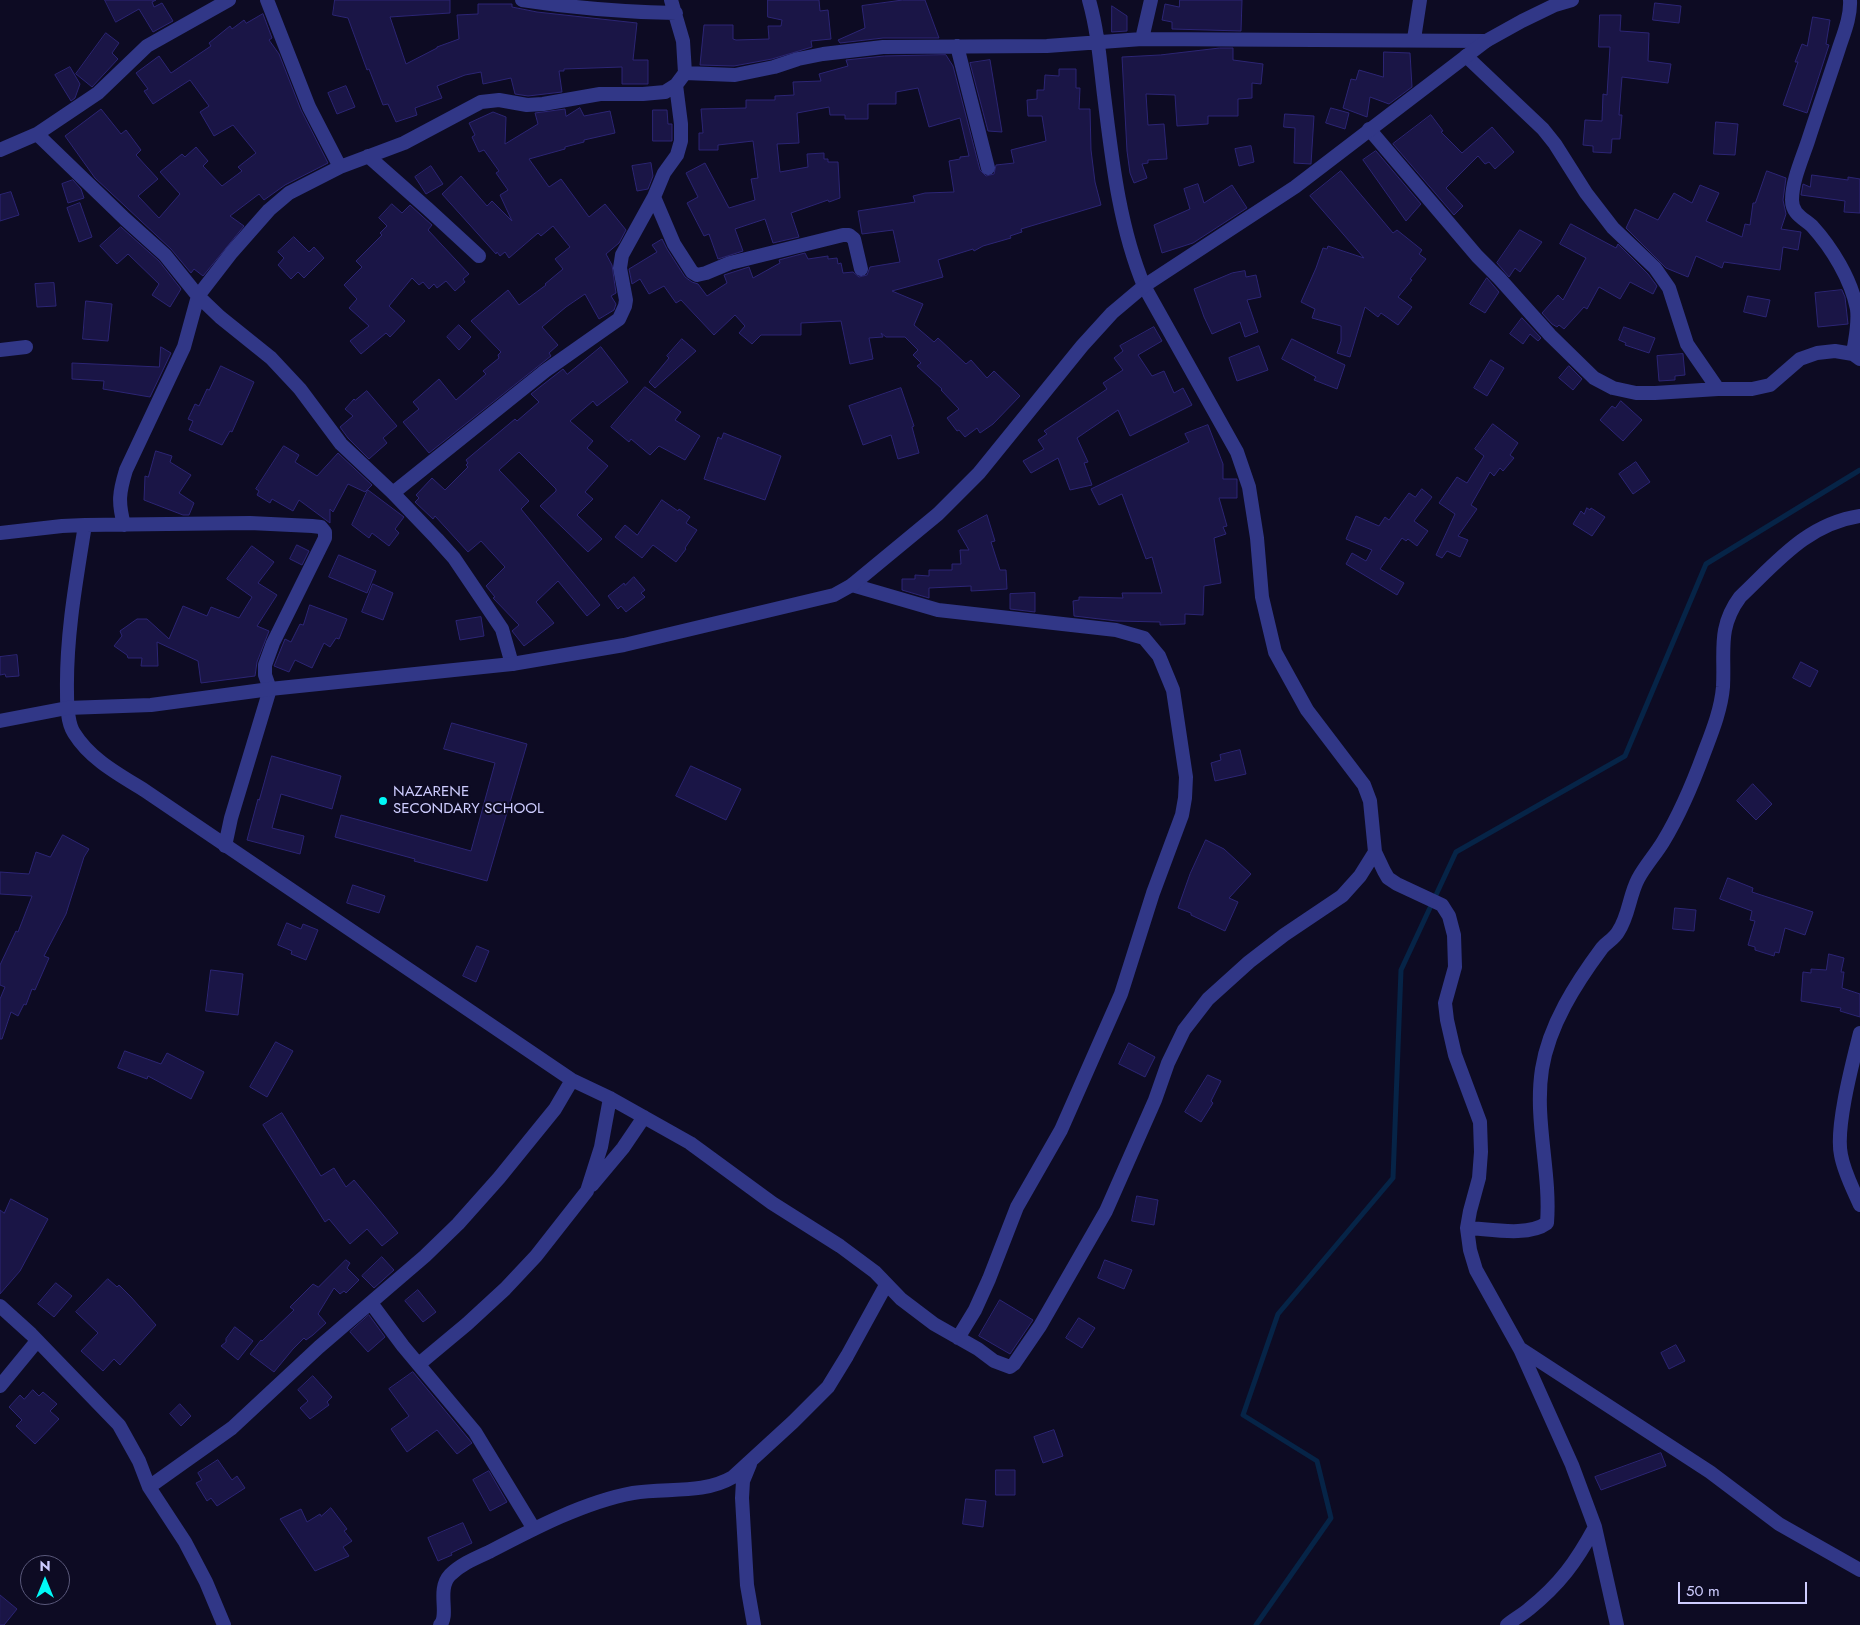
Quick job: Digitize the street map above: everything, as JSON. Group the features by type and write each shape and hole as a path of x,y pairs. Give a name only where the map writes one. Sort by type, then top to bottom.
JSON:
{"street":[{"path":"0,150 37,134 98,93 147,46 229,0"},
{"path":"266,0 309,107 340,167"},
{"path":"522,0 559,6 676,14"},
{"path":"124,525 120,509 119,490 126,470 184,347 198,296 232,252 269,210 289,193 340,167 404,143 481,102 499,100 527,105 600,94 666,92 676,85 685,74 683,41 671,0"},
{"path":"1090,0 1099,43 1119,205 1137,271 1237,452 1249,487 1257,538 1262,596 1275,652 1307,710 1364,785 1370,800 1375,852 1388,878 1403,888 1442,904 1449,916 1454,935 1454,967 1445,1003 1447,1020 1455,1054 1480,1122 1481,1152 1479,1178 1467,1228 1470,1250 1476,1270 1520,1349 1572,1464 1595,1527 1617,1625"},
{"path":"1142,39 1151,0"},
{"path":"1414,39 1420,0"},
{"path":"0,721 67,708 151,705 270,689 512,664 624,645 834,595 852,585 938,514 979,473 1082,346 1112,313 1144,286 1295,186 1486,41 1555,5 1572,0"},
{"path":"1369,129 1477,256 1500,278 1550,335 1594,378 1613,388 1636,393 1752,389 1770,385 1800,359 1817,353 1835,351 1856,356 1857,309 1848,283 1825,242 1810,225 1797,215 1792,199 1802,157 1845,28 1850,0"},
{"path":"685,74 735,75 774,67 798,59 852,49 1047,46 1142,39 1414,39 1486,41"},
{"path":"957,46 988,168"},
{"path":"1466,56 1543,129 1607,221 1627,243 1655,268 1669,288 1686,344 1718,389"},
{"path":"393,493 545,371 619,319 626,300 620,268 622,255 654,197 664,173 677,155 681,141 681,124 676,85"},
{"path":"37,134 165,255 198,296 220,317 271,358 300,389 341,444 393,493 454,558 502,629 512,664"},
{"path":"368,156 479,256"},
{"path":"654,197 674,244 692,272 697,275 706,274 730,263 843,235 848,235 854,239 861,269"},
{"path":"0,350 26,347"},
{"path":"1467,1228 1525,1230 1538,1229 1547,1223 1548,1206 1540,1106 1542,1069 1549,1040 1559,1016 1575,988 1603,948 1618,932 1624,921 1637,880 1662,844 1682,805 1717,716 1723,687 1724,628 1734,604 1808,534 1844,518 1860,516"},
{"path":"0,533 62,526 250,523 296,525 321,528 325,532 325,538 273,643 265,665 265,676 270,689 231,818 225,846"},
{"path":"85,526 71,611 66,664 67,708 73,731 88,751 110,769 144,790 572,1080 610,1098 690,1144 772,1203 840,1246 875,1272 886,1285 917,1312 1002,1365 1010,1367 1014,1364 1040,1326 1106,1211 1155,1100 1168,1063 1184,1030 1208,999 1250,962 1284,935 1342,896 1360,876 1375,852"},
{"path":"852,585 938,610 1116,630 1144,638 1159,656 1173,690 1186,777 1182,815 1152,893 1122,994 1071,1109 1018,1207 975,1310 958,1338"},
{"path":"1860,1033 1844,1104 1840,1138 1843,1166 1860,1205"},
{"path":"149,1487 232,1428 280,1382 399,1280 458,1224 555,1108 572,1080"},
{"path":"587,1192 601,1147 610,1098"},
{"path":"418,1364 467,1324 505,1289 536,1256 623,1148 644,1117"},
{"path":"440,1625 444,1615 443,1590 448,1577 464,1564 534,1529 605,1500 632,1493 708,1488 721,1484 738,1473 794,1422 828,1387 886,1285"},
{"path":"370,1303 475,1432 534,1529"},
{"path":"0,1306 119,1425 139,1461 149,1487 186,1542 206,1582 224,1625"},
{"path":"0,1386 37,1341"},
{"path":"1520,1349 1710,1472 1779,1524 1860,1570"},
{"path":"754,1625 747,1585 742,1498 743,1481 747,1469 756,1455"},
{"path":"1507,1625 1528,1610 1564,1577 1580,1555 1595,1527"}],"building":[{"path":"105,0 156,0 152,2 154,7 162,3 173,21 153,32 139,9 116,22"},
{"path":"335,0 450,0 450,13 390,17 406,64 437,47 459,39 457,15 478,14 478,4 512,4 512,7 537,12 637,23 633,60 648,60 648,84 622,84 622,67 564,69 564,71 559,71 562,92 528,96 515,94 511,78 483,84 481,72 465,75 437,86 442,98 415,108 417,115 396,122 388,104 383,105 369,69 367,70 348,18 333,15"},
{"path":"768,0 819,0 820,11 828,10 831,39 811,41 812,47 772,59 734,66 700,65 704,25 733,25 733,39 736,40 769,39 768,26 781,26 782,20 768,17"},
{"path":"903,0 925,0 939,38 883,38 840,43 838,40 865,28 862,6"},
{"path":"1180,0 1242,0 1241,31 1172,29 1172,22 1162,20 1165,4 1179,7"},
{"path":"1655,3 1681,6 1679,23 1653,20"},
{"path":"1112,6 1127,16 1127,31 1112,32"},
{"path":"263,14 272,38 269,40 279,54 301,110 328,163 285,185 264,200 259,194 230,216 244,226 203,276 194,269 191,273 171,249 95,178 65,136 101,109 121,134 126,130 141,150 136,155 158,179 138,196 159,218 180,194 160,172 182,154 185,157 196,147 208,161 203,166 222,186 242,171 238,167 256,153 233,125 214,136 200,112 209,106 190,80 153,104 144,91 148,89 136,73 159,56 171,73 211,46 209,43 230,26 232,29 244,20 246,23"},
{"path":"1600,15 1621,15 1620,31 1649,33 1648,61 1671,64 1668,83 1622,77 1619,115 1622,115 1620,139 1612,139 1611,153 1593,152 1593,146 1583,145 1585,120 1602,121 1603,94 1607,95 1610,47 1599,47"},
{"path":"1813,17 1830,20 1826,44 1829,45 1807,113 1783,105 1798,62 1795,62 1802,44 1807,46"},
{"path":"106,33 119,43 112,53 118,59 92,87 76,74"},
{"path":"1233,48 1233,60 1263,64 1261,84 1252,83 1252,98 1238,99 1238,116 1208,116 1208,124 1177,126 1175,95 1146,94 1148,125 1164,124 1167,159 1148,160 1148,163 1142,164 1147,178 1134,183 1130,173 1127,151 1122,57"},
{"path":"1384,52 1410,53 1412,87 1389,104 1370,97 1367,117 1343,108 1351,79 1356,80 1359,70 1383,77"},
{"path":"946,55 953,66 980,170 986,176 994,174 996,165 1014,163 1011,150 1046,141 1042,116 1028,116 1027,100 1037,99 1037,90 1044,90 1045,75 1059,76 1059,69 1076,69 1076,88 1080,88 1079,109 1090,109 1091,150 1095,182 1101,205 1021,229 1022,232 1010,236 1011,238 983,246 974,251 973,249 938,260 943,277 892,291 923,304 914,325 934,342 938,338 966,364 971,360 987,378 994,371 1020,396 993,424 980,433 977,428 965,437 959,430 957,431 947,418 959,409 942,389 917,366 921,363 913,355 918,350 905,337 886,337 881,333 883,337 869,338 873,359 850,364 841,321 801,323 801,335 761,335 752,344 739,333 745,326 735,315 714,335 681,300 676,303 664,286 649,294 640,279 632,284 629,269 657,252 652,245 662,239 685,277 698,284 707,296 727,283 724,275 749,267 753,278 780,263 779,260 805,253 808,259 828,256 828,259 837,258 838,264 841,263 843,273 853,272 859,277 867,275 870,267 900,262 893,230 862,234 858,211 915,202 913,196 925,193 954,192 949,161 969,156 960,118 929,127 918,88 896,92 896,104 868,104 868,119 845,119 845,115 830,115 829,107 797,113 799,143 777,144 780,172 808,167 807,154 824,153 824,159 828,159 828,162 838,162 840,198 829,202 828,200 791,213 799,237 773,243 765,219 735,229 743,251 718,259 709,234 704,236 687,203 698,197 686,173 705,163 729,208 755,200 751,179 758,178 753,141 718,145 718,150 699,150 699,133 703,133 701,109 746,108 746,100 775,100 775,96 794,95 793,82 821,81 819,74 848,66 846,60 884,56"},
{"path":"990,60 1002,132 988,131 970,63"},
{"path":"70,67 80,84 75,98 71,101 55,75"},
{"path":"346,86 355,107 337,114 328,93"},
{"path":"580,108 584,116 610,111 615,133 584,140 584,142 565,147 565,149 529,159 549,187 561,179 589,217 605,204 626,230 619,243 606,254 612,265 616,293 611,296 616,304 614,310 599,319 585,294 566,307 542,327 558,345 549,353 551,356 429,453 403,422 419,409 413,402 439,379 456,400 486,374 483,371 499,358 498,355 501,352 471,321 508,290 519,305 546,285 563,269 555,259 570,247 553,226 541,236 538,233 509,258 505,252 500,256 497,252 496,254 442,194 461,176 487,206 492,201 512,221 500,195 508,190 496,173 499,171 484,150 479,152 472,137 475,135 469,123 493,112 506,117 505,144 538,124 535,113 565,109 566,116"},
{"path":"1331,108 1349,113 1345,129 1326,123"},
{"path":"653,110 667,110 668,124 672,124 672,141 653,141"},
{"path":"1285,114 1314,116 1311,164 1294,163 1295,128 1284,127"},
{"path":"1431,115 1443,131 1441,132 1462,153 1492,127 1514,152 1495,169 1489,162 1485,164 1478,156 1446,188 1463,206 1454,215 1393,144"},
{"path":"1716,122 1738,124 1735,155 1714,154"},
{"path":"1251,146 1254,162 1239,166 1235,149"},
{"path":"1376,151 1421,204 1406,221 1363,160"},
{"path":"651,163 653,176 648,189 637,191 632,166"},
{"path":"431,166 443,184 426,194 415,177"},
{"path":"1341,171 1393,233 1397,230 1422,250 1419,254 1426,259 1398,297 1412,307 1398,325 1381,313 1378,317 1365,307 1350,357 1337,353 1341,341 1341,326 1312,318 1315,309 1301,302 1323,248 1327,249 1328,246 1364,258 1310,196"},
{"path":"1767,171 1786,178 1783,200 1786,214 1781,229 1801,232 1798,250 1783,247 1780,270 1724,262 1722,268 1696,256 1688,277 1666,268 1626,228 1635,209 1658,220 1674,193 1692,203 1700,185 1719,193 1706,221 1742,237 1745,224 1750,225 1753,203 1755,203"},
{"path":"1812,175 1848,180 1848,177 1860,179 1860,213 1844,212 1845,201 1801,195 1803,184 1810,187"},
{"path":"73,180 81,189 84,198 68,203 62,184"},
{"path":"1198,184 1204,203 1232,185 1247,208 1193,243 1162,253 1154,225 1190,209 1184,189"},
{"path":"11,192 19,215 0,221 0,195"},
{"path":"80,203 92,237 79,242 67,208"},
{"path":"392,204 402,213 410,205 432,225 428,230 469,274 463,279 465,282 455,291 446,281 437,288 434,284 429,289 423,282 419,285 412,278 389,306 405,321 390,337 386,333 361,354 350,341 369,326 349,308 357,299 344,285 362,267 356,261 382,235 380,233 387,226 379,218"},
{"path":"1571,224 1616,248 1618,244 1648,274 1657,286 1653,294 1630,282 1620,299 1599,287 1587,309 1584,307 1564,329 1559,325 1557,327 1552,324 1542,313 1558,295 1563,300 1586,258 1560,244"},
{"path":"121,227 159,261 181,289 170,307 152,295 159,284 128,254 117,264 100,246"},
{"path":"1520,230 1542,242 1520,272 1515,268 1509,277 1497,263"},
{"path":"294,237 309,252 314,247 324,258 304,278 298,272 291,279 278,265 284,258 278,252"},
{"path":"1245,271 1246,277 1256,275 1261,297 1247,300 1258,332 1245,337 1240,322 1212,334 1194,289 1232,273"},
{"path":"1487,278 1499,292 1485,313 1470,304"},
{"path":"54,283 56,306 37,307 35,284"},
{"path":"1842,290 1845,297 1848,324 1818,327 1815,293"},
{"path":"1748,296 1770,300 1766,317 1744,312"},
{"path":"86,301 112,304 108,341 83,339"},
{"path":"1522,318 1541,338 1538,341 1530,334 1523,344 1510,334"},
{"path":"459,325 471,337 459,350 447,337"},
{"path":"1154,327 1162,341 1138,355 1152,376 1164,371 1174,393 1183,388 1192,405 1130,436 1118,410 1077,438 1088,462 1084,463 1092,485 1070,490 1058,458 1031,473 1023,461 1044,449 1038,440 1047,434 1044,431 1107,389 1103,383 1123,370 1114,358 1123,351 1120,346"},
{"path":"1624,327 1655,338 1649,353 1625,345 1626,343 1619,340"},
{"path":"682,339 696,351 655,388 649,382 669,358 667,356"},
{"path":"1292,339 1345,365 1337,389 1314,380 1316,377 1282,359"},
{"path":"1259,346 1268,370 1237,381 1229,358"},
{"path":"161,347 171,353 150,397 103,389 104,381 72,379 72,363 159,367"},
{"path":"601,347 628,382 597,406 593,401 570,421 593,441 587,448 608,466 585,492 593,499 577,515 602,539 588,552 540,506 556,489 519,452 499,470 529,501 521,509 600,605 587,616 558,581 536,602 554,623 524,646 512,631 519,625 493,598 495,597 486,586 505,567 481,541 468,552 435,516 433,519 415,502 419,498 416,495 432,478 445,490 468,467 466,460 515,419 517,421 539,402 531,394 563,369 567,374"},
{"path":"1683,354 1685,375 1675,376 1675,380 1659,381 1657,356"},
{"path":"1491,360 1504,368 1487,396 1474,388"},
{"path":"221,366 254,382 232,432 230,431 222,445 189,430 193,421 188,419 195,404 199,406 207,389 209,390"},
{"path":"1569,366 1582,379 1573,390 1559,378"},
{"path":"645,387 681,412 675,420 700,436 685,460 659,446 650,455 631,439 629,442 611,427"},
{"path":"901,388 914,426 912,427 919,453 898,459 891,435 863,445 849,406"},
{"path":"367,391 397,426 383,438 387,443 369,459 340,427 353,416 345,409 354,399"},
{"path":"1621,401 1642,420 1623,441 1600,420 1612,406 1615,408"},
{"path":"1493,424 1518,443 1510,455 1514,458 1503,471 1500,468 1494,476 1490,472 1471,505 1477,509 1458,536 1468,540 1460,557 1447,551 1442,558 1436,555 1455,514 1439,503 1457,477 1467,483 1484,456 1475,449"},
{"path":"1208,425 1223,464 1223,479 1237,479 1237,498 1219,498 1227,526 1223,527 1226,534 1214,538 1221,583 1204,586 1203,615 1185,614 1185,624 1160,625 1160,622 1117,621 1074,616 1073,601 1079,600 1079,597 1123,598 1122,593 1162,593 1152,557 1146,559 1122,494 1099,505 1091,489 1189,442 1185,434"},
{"path":"724,433 781,456 765,500 704,479 718,437 721,439"},
{"path":"284,446 299,455 295,462 317,476 338,453 372,485 365,492 348,484 333,512 330,509 330,523 299,500 293,511 272,499 270,503 257,495 259,491 256,489"},
{"path":"156,451 172,456 170,462 191,475 179,493 194,503 189,515 183,515 144,500 145,476 148,477"},
{"path":"1636,462 1650,482 1633,494 1619,474"},
{"path":"1422,489 1432,497 1414,521 1428,531 1417,546 1408,539 1406,541 1402,538 1380,569 1404,583 1397,595 1346,564 1352,553 1366,561 1372,550 1346,539 1356,516 1379,526 1385,517 1389,520 1409,493 1415,497"},
{"path":"368,490 404,517 395,529 399,533 389,546 372,533 369,538 352,525"},
{"path":"662,500 690,517 686,523 697,530 676,562 653,545 642,558 615,537 625,525 637,535"},
{"path":"1587,508 1590,510 1591,508 1605,517 1592,536 1573,524 1581,511 1584,514"},
{"path":"987,515 995,541 991,542 1000,570 1006,570 1007,589 971,591 971,586 929,588 929,598 902,590 902,579 915,579 915,575 929,576 929,570 952,570 952,564 961,564 960,550 969,550 958,531"},
{"path":"297,545 309,551 302,565 290,559"},
{"path":"252,546 274,562 258,583 277,595 257,626 269,631 257,662 255,676 201,683 198,661 157,642 158,666 141,666 142,658 128,658 127,655 114,646 122,636 120,631 137,619 147,619 169,639 183,606 207,616 211,607 239,618 252,597 227,579"},
{"path":"339,555 376,571 367,593 329,577"},
{"path":"634,577 645,590 641,593 645,597 626,612 621,606 618,609 608,596"},
{"path":"373,584 393,593 383,620 362,612"},
{"path":"1035,593 1035,612 1010,609 1010,594"},
{"path":"310,605 347,619 339,639 336,638 330,647 324,643 312,668 295,660 289,672 274,666 285,639 291,642 300,624 303,625"},
{"path":"481,617 484,636 460,640 456,621"},
{"path":"17,655 19,676 6,677 5,674 0,675 0,657"},
{"path":"1801,662 1818,671 1810,687 1793,678"},
{"path":"452,723 527,744 487,881 335,837 341,815 471,851 495,763 444,749"},
{"path":"1240,750 1246,774 1215,781 1211,763 1221,760 1220,755"},
{"path":"272,756 341,776 332,809 281,794 272,828 304,836 300,854 247,840"},
{"path":"691,766 741,789 726,820 676,796"},
{"path":"1753,784 1772,804 1756,820 1737,801"},
{"path":"63,835 89,849 84,857 66,914 44,956 49,958 35,990 32,989 26,1005 24,1004 18,1016 11,1012 2,1039 0,1039 0,999 5,987 0,985 0,965 16,931 18,932 32,896 0,894 0,872 29,874 36,852 50,857"},
{"path":"1206,840 1224,849 1251,874 1229,898 1238,902 1225,931 1178,908 1190,874"},
{"path":"1728,878 1753,888 1752,892 1813,912 1805,935 1785,928 1779,953 1775,952 1774,956 1755,950 1755,947 1748,945 1755,921 1750,920 1752,911 1720,899"},
{"path":"353,885 385,896 379,913 347,903"},
{"path":"1675,908 1696,910 1694,931 1673,929"},
{"path":"287,923 301,929 303,924 318,930 306,960 291,954 292,951 278,945"},
{"path":"477,946 489,951 476,982 463,976"},
{"path":"1829,954 1844,958 1841,972 1844,972 1842,988 1860,994 1860,1017 1840,1011 1841,1008 1801,1001 1803,972 1811,973 1811,969 1826,970"},
{"path":"211,970 243,974 238,1015 206,1011"},
{"path":"276,1042 293,1051 267,1097 250,1087"},
{"path":"1129,1043 1155,1057 1145,1077 1119,1064"},
{"path":"125,1051 161,1064 167,1053 204,1072 191,1099 148,1076 147,1079 118,1068"},
{"path":"1208,1075 1221,1081 1211,1101 1213,1103 1201,1122 1185,1112"},
{"path":"282,1113 321,1176 334,1168 346,1187 354,1180 398,1233 382,1246 367,1229 350,1244 329,1219 325,1222 263,1125"},
{"path":"1137,1196 1158,1200 1154,1225 1132,1221"},
{"path":"11,1199 48,1219 20,1271 0,1294 0,1210 4,1213"},
{"path":"382,1257 394,1270 374,1288 362,1276"},
{"path":"346,1260 350,1263 347,1268 359,1280 346,1293 344,1291 340,1294 334,1288 318,1314 326,1323 306,1340 304,1338 274,1372 250,1354 261,1340 294,1310 290,1307 313,1284 318,1287"},
{"path":"1105,1260 1132,1270 1124,1289 1098,1278"},
{"path":"108,1279 117,1287 119,1285 156,1325 120,1365 114,1359 103,1371 81,1351 98,1333 76,1312"},
{"path":"56,1283 72,1296 54,1317 38,1304"},
{"path":"418,1290 436,1312 423,1322 405,1301"},
{"path":"1000,1300 1033,1320 1010,1354 979,1336"},
{"path":"369,1315 385,1337 368,1352 350,1332"},
{"path":"1079,1318 1095,1328 1082,1348 1066,1338"},
{"path":"235,1327 253,1341 238,1360 221,1346 226,1342 226,1339"},
{"path":"1676,1345 1685,1361 1669,1369 1661,1353"},
{"path":"413,1372 472,1443 457,1454 437,1430 407,1452 391,1429 409,1416 389,1389"},
{"path":"313,1376 332,1397 327,1402 329,1405 310,1419 300,1408 308,1401 298,1390"},
{"path":"33,1390 39,1396 43,1392 57,1404 50,1411 59,1419 35,1444 16,1426 22,1420 9,1407 20,1395 24,1399"},
{"path":"180,1404 191,1416 181,1426 170,1414"},
{"path":"1054,1430 1063,1456 1043,1463 1034,1437"},
{"path":"1661,1453 1666,1466 1601,1490 1595,1477"},
{"path":"218,1460 232,1480 237,1476 245,1488 217,1506 211,1498 207,1501 196,1483 202,1480 198,1473"},
{"path":"996,1470 1015,1470 1015,1495 996,1495"},
{"path":"489,1471 507,1502 490,1511 473,1480"},
{"path":"966,1499 986,1501 983,1527 963,1524"},
{"path":"331,1508 347,1529 344,1531 352,1541 343,1547 349,1556 315,1571 280,1519 301,1509 307,1522 320,1514 321,1516"},
{"path":"463,1523 472,1543 438,1561 428,1538"},
{"path":"0,1595 17,1609 4,1625 0,1625"}],"waterway":[{"path":"1256,1625 1331,1518 1317,1461 1243,1415 1278,1314 1393,1178 1401,970 1456,852 1625,756 1706,564 1860,470"}],"place":[{"name":"NAZARENE SECONDARY SCHOOL","path":"383,801"}]}
